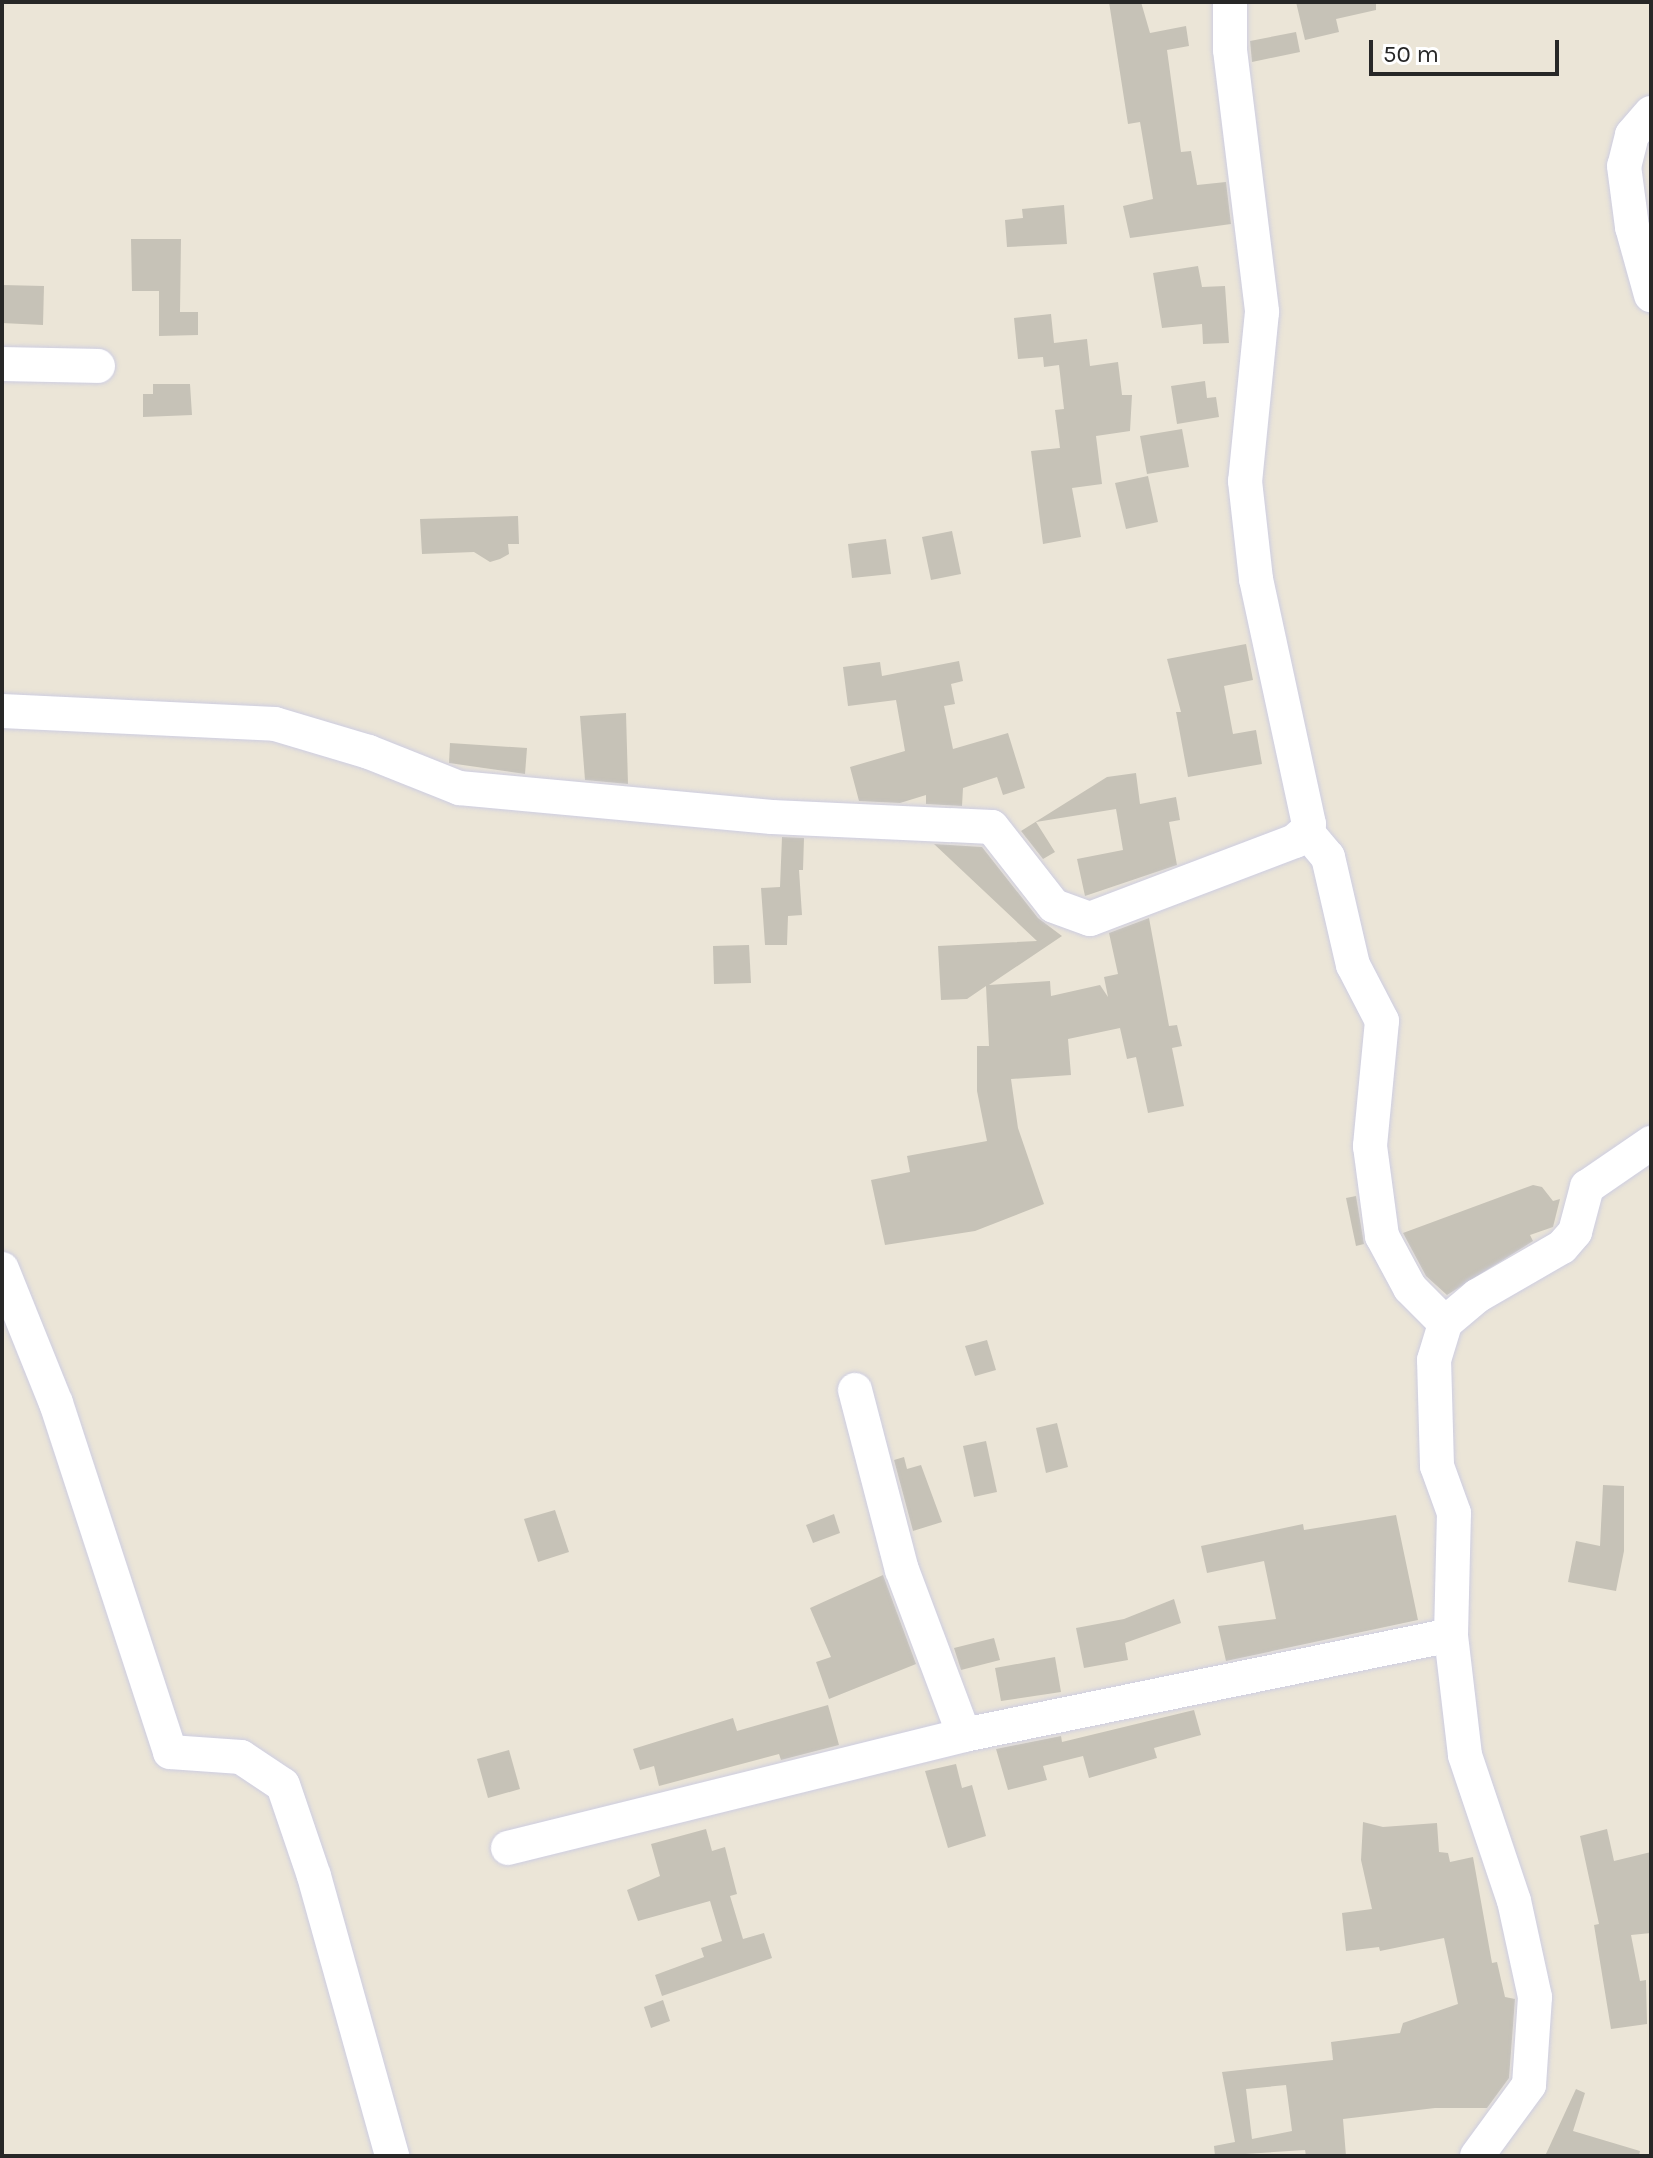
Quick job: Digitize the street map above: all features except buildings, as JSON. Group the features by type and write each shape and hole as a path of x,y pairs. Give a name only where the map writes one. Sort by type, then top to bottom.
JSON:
{"street":[{"path":"2,711 275,724 369,752 459,788 772,817 992,827 1054,906 1090,919 1295,841 1309,824 1256,579 1245,481 1262,312 1230,50 1230,2"},
{"path":"1651,113 1632,135 1624,166 1632,227 1651,295"},
{"path":"2,364 98,366"},
{"path":"1306,831 1328,857 1353,965 1382,1021 1370,1146 1382,1236 1410,1288 1445,1323"},
{"path":"1477,2156 1529,2085 1535,1997 1514,1901 1465,1755 1451,1635 1454,1513 1437,1466 1433,1417 1434,1360 1445,1323 1477,1296 1562,1247 1575,1232 1587,1187 1651,1143"},
{"path":"2,1269 56,1403 170,1752 241,1757 283,1785 314,1876 392,2156"},
{"path":"855,1390 902,1570 964,1735"},
{"path":"508,1848 964,1735 1451,1635"}]}
